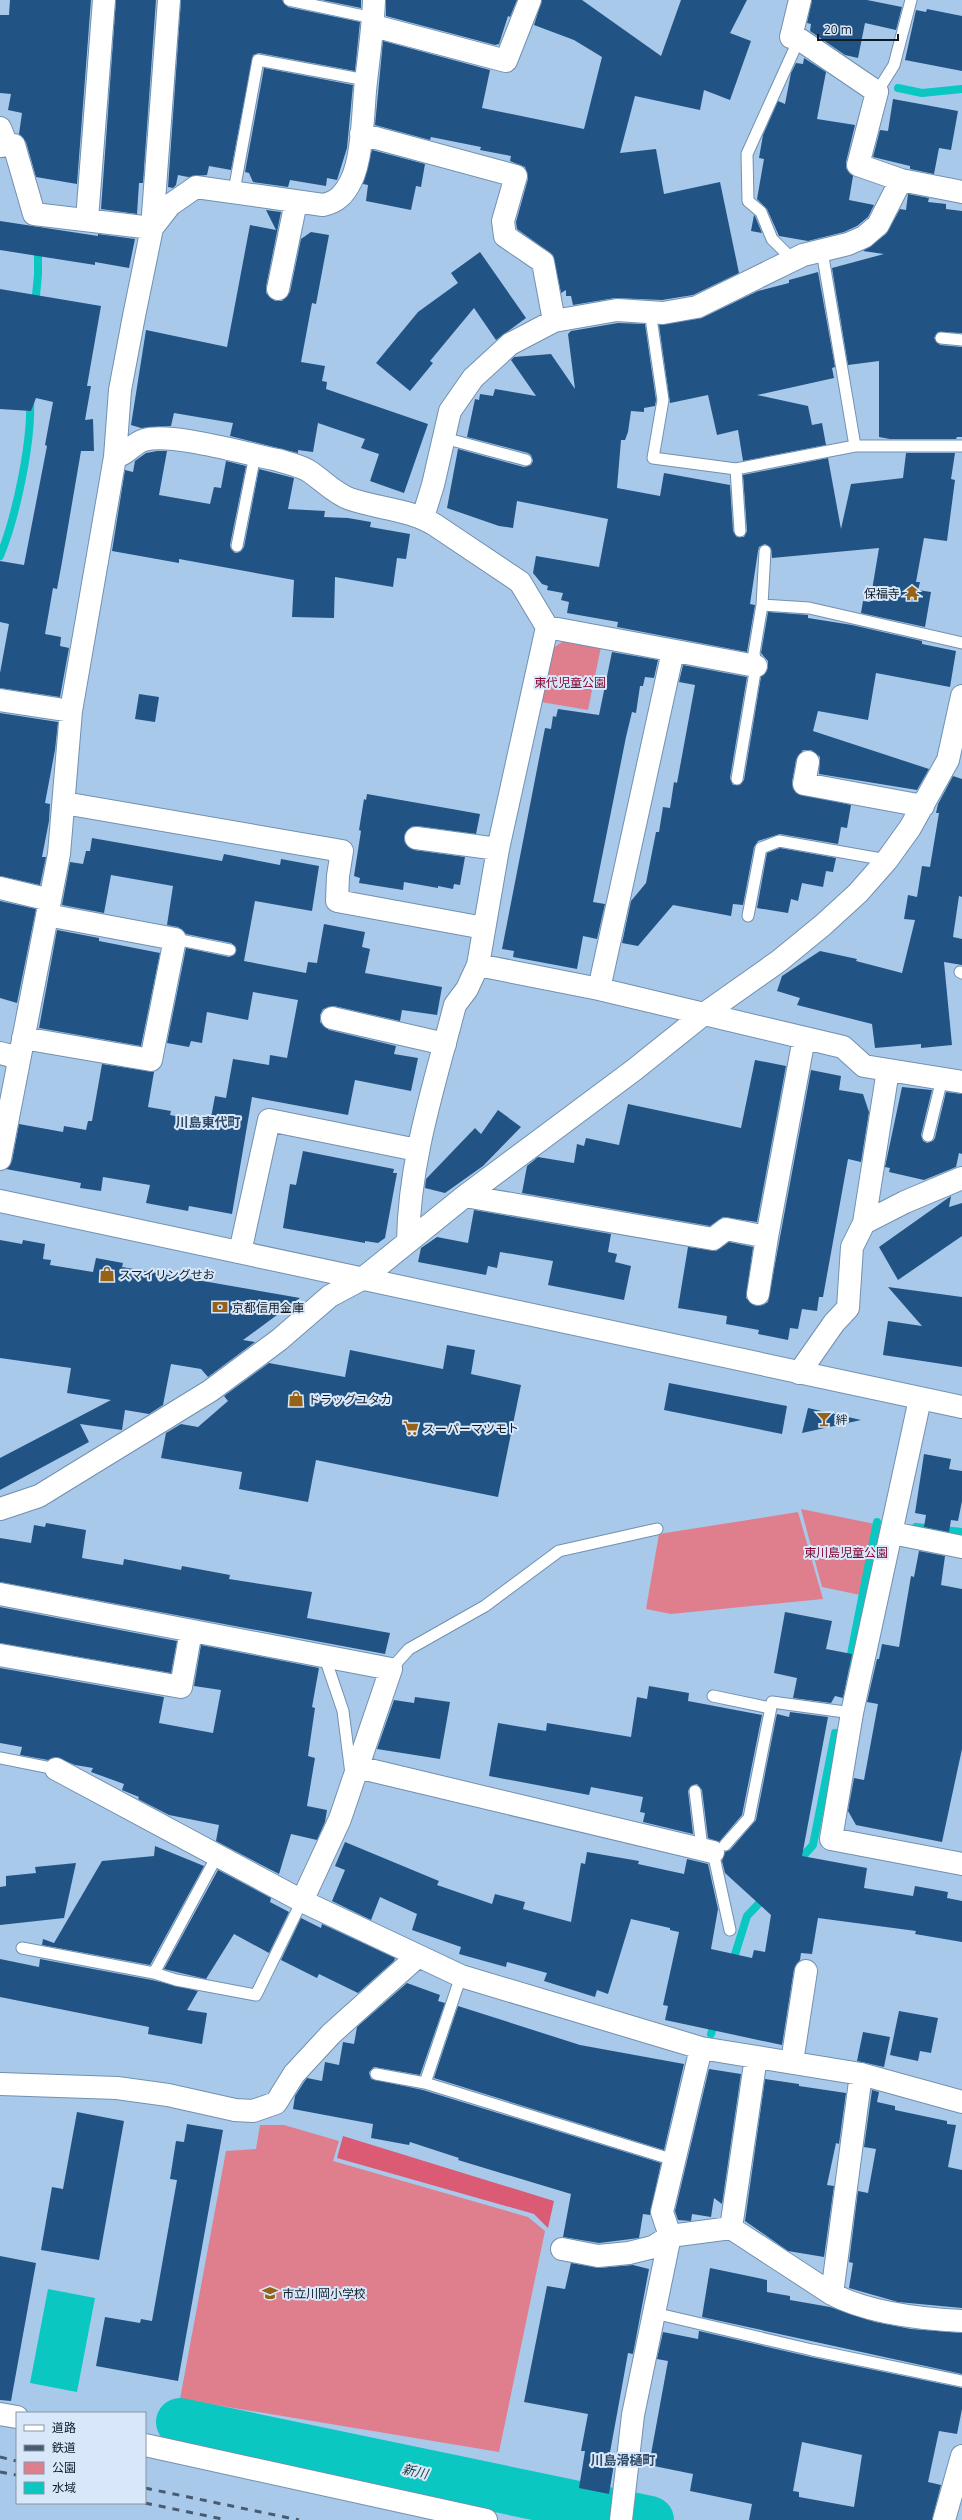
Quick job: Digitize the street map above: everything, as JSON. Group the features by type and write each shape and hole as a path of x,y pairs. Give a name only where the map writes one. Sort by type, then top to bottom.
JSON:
{"street":[{"path":"87,219 104,0"},
{"path":"0,1158 14,1050 49,908 59,854 71,711 115,457 120,390 152,228 168,0"},
{"path":"152,228 170,205 196,187 234,191 323,206 333,203 341,197 352,180 361,134 374,15 506,61 530,0"},
{"path":"800,0 791,37 799,39 877,92 858,165 901,180 962,192"},
{"path":"361,134 516,176 503,221 505,236 543,262 554,321"},
{"path":"2,140 14,145 34,214 87,219 152,228"},
{"path":"422,517 433,485 450,411 473,378 510,344 554,321 616,310 663,312 696,307 803,255 848,244 864,237 878,225 901,180"},
{"path":"278,289 296,202"},
{"path":"115,457 122,456 142,440 168,438 278,460 307,470 337,493 352,500 422,517 520,582 547,627 498,849 478,965 467,989 455,1005 417,1150 408,1217 408,1242"},
{"path":"547,627 756,666"},
{"path":"599,989 673,651"},
{"path":"0,1509 39,1496 210,1391 279,1340 330,1296 362,1279 465,1196 634,1070 704,1014 779,961 823,926 858,893 887,860 910,828 923,806 955,763 962,696"},
{"path":"0,700 71,711"},
{"path":"808,762 804,784 923,806"},
{"path":"64,803 342,851 338,876 337,901 484,928"},
{"path":"416,838 498,849"},
{"path":"0,888 49,908 175,939 151,1060 14,1050"},
{"path":"478,965 599,989 843,1047 864,1066 952,1080"},
{"path":"332,1018 445,1044"},
{"path":"758,1294 767,1237 804,1038"},
{"path":"799,1373 834,1323 848,1308 852,1247 864,1223 888,1070"},
{"path":"240,1252 269,1120 417,1150"},
{"path":"864,1223 904,1202 962,1178"},
{"path":"465,1196 713,1239 726,1229 767,1237"},
{"path":"0,1201 962,1407"},
{"path":"920,1398 852,1713 831,1839 962,1864"},
{"path":"892,1533 962,1547"},
{"path":"0,1594 391,1668 340,1819 302,1901"},
{"path":"0,1655 181,1687 191,1631"},
{"path":"56,1769 302,1901 461,1976 700,2048 861,2074 962,2102"},
{"path":"355,1775 713,1848"},
{"path":"0,2084 117,2088 168,2095 235,2110 254,2111 276,2103 294,2074 331,2034 418,1956"},
{"path":"792,2062 806,1971"},
{"path":"623,2510 633,2415 670,2236 662,2212 700,2048"},
{"path":"731,2228 756,2057"},
{"path":"832,2294 861,2074"},
{"path":"562,2249 598,2256 629,2253 653,2247 670,2236 731,2228 832,2294 850,2303 936,2320 962,2321"},
{"path":"0,2414 16,2417"},
{"path":"146,2445 486,2520"},
{"path":"944,2520 962,2456"}],"lane":[{"path":"289,0 374,15"},
{"path":"877,92 894,65 911,0"},
{"path":"793,260 772,239 761,212 748,201 747,154 799,39"},
{"path":"234,191 258,60 366,80"},
{"path":"822,251 855,446"},
{"path":"650,311 663,400 653,458 736,469 855,446 962,446"},
{"path":"941,338 962,340"},
{"path":"444,438 526,460"},
{"path":"236,546 255,455"},
{"path":"736,469 740,531"},
{"path":"737,779 756,666 754,653 762,605 765,550"},
{"path":"762,605 810,608 962,643"},
{"path":"748,916 760,848 779,841 887,860"},
{"path":"175,939 230,950"},
{"path":"928,1136 952,1080"},
{"path":"391,1668 409,1649 485,1606 559,1551 657,1530"},
{"path":"324,1655 343,1711 355,1775"},
{"path":"713,1696 770,1708"},
{"path":"713,1848 749,1818 772,1702 852,1713"},
{"path":"0,1758 56,1769"},
{"path":"696,1791 713,1848 730,1930"},
{"path":"154,1973 217,1856"},
{"path":"22,1948 154,1973 176,1980 256,1995 302,1901"},
{"path":"425,2082 461,1976"},
{"path":"376,2074 425,2082 674,2160"},
{"path":"654,2313 812,2350 962,2381"}],"green space":[{"name":"東代児童公園","path":"565,640 601,647 588,710 541,702 553,648"},
{"name":"東川島児童公園","path":"801,1509 885,1526 870,1597 822,1587"},
{"path":"798,1512 823,1599 671,1614 646,1609 659,1534"},
{"path":"260,2125 284,2125 339,2141 333,2161 528,2217 545,2231 499,2452 180,2399 226,2151 256,2149"}],"shaded area":[{"path":"343,2136 554,2201 548,2228 534,2214 337,2158"}],"water":[{"path":"48,2289 95,2298 77,2392 30,2383"}],"building":[{"path":"10,0 91,0 77,184 36,177 26,142 19,134 22,113 8,110 11,94 0,93 0,15 9,15"},
{"path":"116,0 156,0 143,183 139,183 137,214 101,209"},
{"path":"181,0 282,0 288,7 360,22 355,71 259,53 253,55 231,170 209,166 207,175 188,177 178,175 176,185 173,188 168,187"},
{"path":"322,0 361,0 361,8"},
{"path":"386,0 517,0 510,17 508,16 499,44 495,45 386,16"},
{"path":"542,0 582,0 661,56 681,0 747,0 730,33 751,41 730,100 704,90 700,110 635,96 620,153 656,149 664,194 720,182 739,273 693,295 662,300 615,298 573,305 571,296 566,296 566,290 561,293 553,255 517,229 516,222 528,179 525,167 510,161 511,156 480,150 481,147 431,137 430,140 375,125 383,41 490,70 482,108 584,129 602,57 574,40 534,25"},
{"path":"812,0 867,0 902,7 896,30 865,23 858,58 845,55 810,31 811,24 807,23"},
{"path":"927,9 962,16 962,71 905,60 916,10 926,12"},
{"path":"804,58 826,72 817,119 855,125 846,162 846,168 853,176 849,200 874,205 868,217 857,226 844,232 808,241 779,236 767,209 757,199 764,159 759,158 763,135 778,101 785,104 791,73 796,63 803,64"},
{"path":"264,68 353,85 347,148 337,180 327,178 326,186 290,180 288,187 253,182 249,173 245,172"},
{"path":"893,99 958,111 951,150 939,148 934,174 910,169 910,166 873,157 880,130 888,131"},
{"path":"372,150 425,164 421,187 416,186 411,210 366,201 368,185 363,184"},
{"path":"908,194 929,198 928,202 946,204 946,209 962,211 962,333 938,332 934,338 940,345 962,347 962,437 957,437 956,439 890,439 879,437 879,361 848,365 832,268 884,254 863,251 886,234 900,209 906,210"},
{"path":"266,210 281,212 266,287 266,293 275,301 282,301 290,292 301,239 311,232 329,235 316,304 312,303 301,362 325,366 322,381 327,382 326,389 428,424 404,493 370,481 379,454 361,448 365,439 318,423 313,452 298,450 298,453 230,436 233,423 174,413 171,426 141,428 131,425 146,330 227,347 250,225 276,230"},
{"path":"754,215 755,216 762,233 751,231"},
{"path":"0,221 98,236 98,234 135,239 129,268 95,262 95,265 0,250"},
{"path":"480,252 526,318 496,340 474,308 430,361 433,363 410,391 376,363 418,312 458,283 451,273"},
{"path":"818,272 835,367 832,368 834,378 757,395 808,406 812,425 822,423 826,445 743,461 738,430 717,435 708,395 670,403 659,325 702,318 758,291 789,283 789,280"},
{"path":"0,289 101,306 87,386 91,386 85,420 93,419 94,451 81,451 57,589 53,588 45,634 61,637 60,646 69,648 60,697 0,688 0,673 9,624 0,622 0,561 24,565 47,446 45,445 53,402 36,398 31,411 0,409"},
{"path":"618,323 645,324 656,400 655,406 644,408 644,412 631,411 628,432 625,440 621,440 617,488 660,496 664,473 730,485 733,531 737,537 744,537 747,531 743,475 828,458 841,529 851,484 903,478 906,453 955,453 951,479 955,480 947,541 924,538 916,582 920,582 918,590 931,592 925,627 861,613 863,601 870,602 879,548 772,558 771,548 765,544 759,547 758,551 750,604 755,605 747,652 617,627 618,622 567,613 569,602 561,600 563,593 547,590 548,586 542,584 533,573 536,556 599,567 608,519 517,501 513,528 499,526 447,508 458,449 524,467 531,465 533,461 531,455 528,453 467,437 475,399 479,400 480,394 493,396 495,389 536,396 511,360 514,357 551,354 575,389 568,334 571,331"},
{"path":"167,451 159,495 210,504 214,487 221,488 226,461 246,466 230,545 231,549 235,553 240,552 244,547 259,469 294,478 288,509 325,511 324,517 348,518 371,522 370,527 410,534 406,559 397,558 393,587 335,577 334,618 292,617 294,580 179,559 179,563 112,551 125,470 133,472 135,461 146,453"},
{"path":"768,612 808,615 808,618 852,625 922,641 922,644 956,651 950,687 876,673 868,720 818,711 813,731 929,769 917,790 819,774 820,757 811,750 803,750 796,760 792,782 796,793 851,805 847,828 841,827 838,844 780,834 758,841 754,847 743,905 733,904 731,916 673,905 638,946 622,943 631,901 646,883 656,832 659,832 663,807 670,808 674,782 677,783 695,685 679,682 683,665 747,677 730,778 733,785 740,785 744,780 761,677 768,668 768,661 761,653"},
{"path":"612,652 658,660 654,678 645,677 643,686 640,686 636,713 632,712 626,737 593,902 605,904 597,939 583,936 577,969 513,957 514,951 502,949 545,728 551,729 553,716 556,717 558,709 599,715"},
{"path":"139,694 159,697 155,722 135,719"},
{"path":"0,713 58,722 55,750 45,803 50,804 49,821 42,857 46,857 40,885 0,876"},
{"path":"953,776 962,779 962,897 959,896 953,937 962,939 962,965 944,962 952,1045 921,1048 921,1044 875,1048 872,1024 797,1005 800,998 777,991 782,976 820,951 857,959 856,961 902,973 915,920 904,919 908,895 917,897 922,866 930,867 939,813 936,813 938,804"},
{"path":"367,794 480,814 476,834 417,826 411,827 404,836 405,843 414,850 465,857 460,885 454,884 453,889 404,882 403,890 359,883 360,878 354,876 361,831 359,830 364,799 366,800"},
{"path":"92,838 222,861 224,854 280,865 281,859 319,866 312,911 255,901 244,961 306,973 308,962 317,963 324,924 365,932 362,947 370,949 365,973 442,987 437,1015 402,1010 400,1021 334,1006 323,1009 320,1015 320,1022 329,1030 396,1046 394,1054 418,1058 411,1091 355,1080 348,1115 252,1097 232,1214 189,1206 188,1211 146,1203 150,1185 103,1177 101,1191 80,1188 81,1183 6,1169 12,1161 19,1124 63,1132 64,1126 86,1130 88,1121 92,1121 102,1064 154,1072 148,1107 171,1111 170,1115 210,1123 215,1096 226,1098 233,1059 269,1065 270,1055 287,1058 298,1000 253,992 248,1020 207,1012 202,1043 191,1041 189,1047 167,1043 186,948 229,957 235,954 236,947 231,943 186,934 178,927 167,925 173,886 111,875 104,913 62,905 70,862 83,864 86,851 90,851"},
{"path":"780,848 836,858 833,872 826,871 823,887 802,883 798,901 791,899 788,913 757,908 767,853"},
{"path":"0,901 36,909 17,1003 0,998"},
{"path":"57,930 99,938 99,941 160,953 141,1046 39,1028"},
{"path":"755,1060 786,1066 757,1222 723,1217 710,1226 522,1193 527,1166 538,1157 574,1163 577,1144 584,1146 586,1138 619,1145 628,1104 741,1128"},
{"path":"811,1070 841,1076 839,1090 863,1094 869,1112 861,1162 848,1159 823,1297 819,1297 817,1311 802,1309 798,1329 790,1328 788,1340 758,1334 759,1330 726,1324 727,1316 678,1308 688,1247 716,1251 729,1242 753,1247 746,1298 756,1306 763,1305 768,1302"},
{"path":"902,1087 932,1090 921,1135 923,1141 927,1143 933,1141 935,1138 946,1092 962,1094 962,1154 959,1153 956,1167 924,1180 889,1172 890,1168 885,1167"},
{"path":"498,1110 521,1127 483,1166 445,1193 425,1188 426,1179 475,1128 481,1134"},
{"path":"303,1151 394,1169 393,1173 397,1173 385,1238 378,1243 365,1241 365,1243 283,1228 290,1184 296,1185"},
{"path":"951,1196 949,1207 962,1203 962,1236 898,1280 879,1247"},
{"path":"474,1210 611,1234 608,1252 617,1254 615,1262 631,1266 624,1300 548,1285 553,1261 500,1252 497,1268 488,1266 486,1275 418,1262 421,1248 437,1237 468,1243"},
{"path":"0,1240 22,1244 23,1240 45,1244 43,1259 51,1260 50,1265 93,1272 96,1258 123,1263 122,1267 300,1298 243,1340 255,1342 208,1377 201,1369 171,1364 163,1405 149,1414 125,1410 122,1430 80,1424 89,1442 0,1490 0,1458 111,1400 67,1393 71,1368 0,1358"},
{"path":"888,1287 962,1297 962,1367 883,1355 888,1321 922,1326"},
{"path":"447,1345 475,1350 471,1374 521,1385 498,1497 316,1460 308,1502 239,1489 242,1472 161,1458 166,1433 181,1424 198,1427 228,1401 224,1396 269,1363 345,1377 350,1350 443,1369"},
{"path":"669,1383 787,1406 782,1434 664,1410"},
{"path":"808,1408 861,1420 802,1433"},
{"path":"924,1454 951,1459 949,1469 962,1471 962,1501 958,1521 951,1520 949,1532 924,1527 926,1515 915,1513"},
{"path":"46,1523 86,1530 82,1558 123,1565 124,1559 181,1570 182,1566 230,1575 229,1579 312,1592 307,1618 390,1633 385,1654 0,1582 0,1538 31,1543 34,1525 45,1527"},
{"path":"919,1551 945,1556 941,1585 962,1589 962,1749 942,1842 856,1825 848,1811 854,1778 864,1780 878,1704 867,1702 877,1659 879,1659 882,1644 899,1647 911,1576 914,1577"},
{"path":"0,1607 177,1641 171,1673 0,1643"},
{"path":"785,1612 832,1621 826,1649 852,1654 843,1698 835,1696 831,1703 793,1698 797,1678 774,1673"},
{"path":"201,1645 319,1668 312,1707 315,1708 308,1756 315,1758 307,1806 327,1810 325,1822 317,1840 291,1834 279,1874 216,1841 219,1825 169,1815 138,1799 139,1797 122,1790 124,1784 91,1772 93,1768 75,1765 56,1757 48,1760 20,1755 22,1747 0,1743 0,1668 164,1697 159,1723 213,1733 221,1690 194,1686"},
{"path":"649,1686 689,1693 688,1701 762,1715 742,1815 719,1842 708,1838 702,1790 697,1784 691,1786 688,1791 693,1834 643,1822 645,1813 640,1812 643,1797 591,1787 589,1795 489,1776 498,1723 546,1731 547,1723 631,1737 637,1697 647,1699"},
{"path":"415,1697 450,1702 440,1759 377,1749 394,1700 414,1703"},
{"path":"790,1712 828,1717 802,1856 867,1868 864,1888 913,1896 915,1886 948,1892 947,1898 962,1901 962,1942 915,1934 916,1931 818,1918 812,1954 801,1953 800,1960 794,1969 782,2045 665,2020 668,2006 663,2005 679,1932 670,1930 670,1928 631,1919 608,1994 597,1990 595,1997 544,1981 547,1973 507,1962 506,1967 459,1954 461,1947 412,1930 417,1914 380,1897 371,1920 332,1901 345,1870 335,1866 345,1842 439,1881 437,1885 492,1904 495,1894 525,1902 523,1909 571,1922 581,1863 585,1864 587,1852 639,1861 638,1864 684,1874 687,1859 708,1864 718,1909 711,1949 752,1958 754,1950 765,1952 771,1915 725,1873 722,1861 725,1852 730,1850 756,1820 777,1714 789,1717"},
{"path":"155,1846 204,1866 150,1965 42,1945 43,1939 54,1943 102,1861 154,1856"},
{"path":"76,1863 64,1918 0,1925 0,1887 6,1886 6,1876 36,1873 35,1867"},
{"path":"218,1870 271,1898 270,1902 289,1912 269,1953 234,1934 206,1979 164,1969"},
{"path":"301,1918 321,1928 322,1924 395,1958 394,1961 358,1993 319,1974 317,1978 281,1960"},
{"path":"0,1959 39,1967 40,1959 152,1980 198,1991 187,2010 207,2013 202,2044 148,2034 149,2027 0,1997"},
{"path":"407,1983 440,1995 438,2001 445,2003 420,2075 374,2067 369,2072 371,2079 423,2090 661,2163 650,2215 643,2214 639,2238 599,2243 563,2237 571,2194 458,2160 459,2158 410,2142 409,2145 371,2138 373,2124 293,2109 295,2096 307,2078 322,2081 325,2062 339,2065 343,2042 354,2044 357,2027"},
{"path":"458,2006 580,2045 684,2064 664,2150 434,2078"},
{"path":"899,2011 938,2018 931,2053 920,2051 918,2061 890,2055"},
{"path":"863,2032 890,2037 884,2067 857,2061"},
{"path":"709,2069 741,2074 722,2204 714,2198 711,2217 692,2214 691,2221 678,2220 675,2211"},
{"path":"765,2079 846,2093 839,2144 836,2143 827,2185 834,2186 824,2257 788,2251 745,2221"},
{"path":"872,2090 879,2092 877,2102 895,2106 895,2110 947,2121 947,2124 956,2125 948,2167 962,2170 962,2308 898,2302 849,2288 853,2263 849,2262 858,2191 868,2193 876,2149 864,2147"},
{"path":"77,2112 124,2121 99,2260 41,2250 52,2187 63,2189"},
{"path":"187,2124 223,2130 178,2381 96,2366 105,2317 140,2323 141,2319 152,2321 177,2180 170,2179 176,2141 184,2142"},
{"path":"0,2256 36,2263 11,2401 0,2400"},
{"path":"571,2263 599,2268 633,2265 649,2269 633,2354 628,2353 608,2463 614,2464 609,2494 579,2488 585,2451 581,2451 588,2414 524,2402 547,2286 565,2289"},
{"path":"710,2268 767,2280 767,2292 790,2296 790,2300 830,2307 875,2322 911,2329 962,2333 962,2374 702,2317"},
{"path":"699,2331 811,2357 962,2388 962,2409 957,2434 939,2431 928,2482 941,2485 932,2520 749,2520 752,2504 690,2491 693,2474 649,2465 668,2361 657,2359 663,2332 698,2339","holes":["802,2442 862,2455 854,2507 799,2497 799,2492 793,2491"]}],"waterway":[{"path":"898,88 922,93 962,89"},
{"path":"35,305 38,275 38,245"},
{"path":"0,556 12,521 22,479 26,458 30,400"},
{"path":"849,1664 877,1522"},
{"path":"916,1527 962,1532"},
{"path":"796,1864 813,1845 835,1733"},
{"path":"732,1964 747,1916 766,1896"},
{"path":"711,2034 715,2020"},
{"name":"新川","path":"180,2422 650,2520"}],"railway":[{"path":"0,2457 16,2461"},
{"path":"0,2472 16,2475"},
{"path":"146,2488 299,2520"},
{"path":"146,2503 227,2520"}],"place":[{"name":"保福寺","path":"912,593"},
{"name":"スマイリングせお","path":"107,1274"},
{"name":"京都信用金庫","path":"220,1307"},
{"name":"ドラッグユタカ","path":"296,1399"},
{"name":"絆","path":"824,1419"},
{"name":"スーパーマツモト","path":"411,1428"},
{"name":"市立川岡小学校","path":"270,2293"}],"district":[{"name":"川島東代町","path":"208,1122"},
{"name":"川島滑樋町","path":"623,2460"}]}
